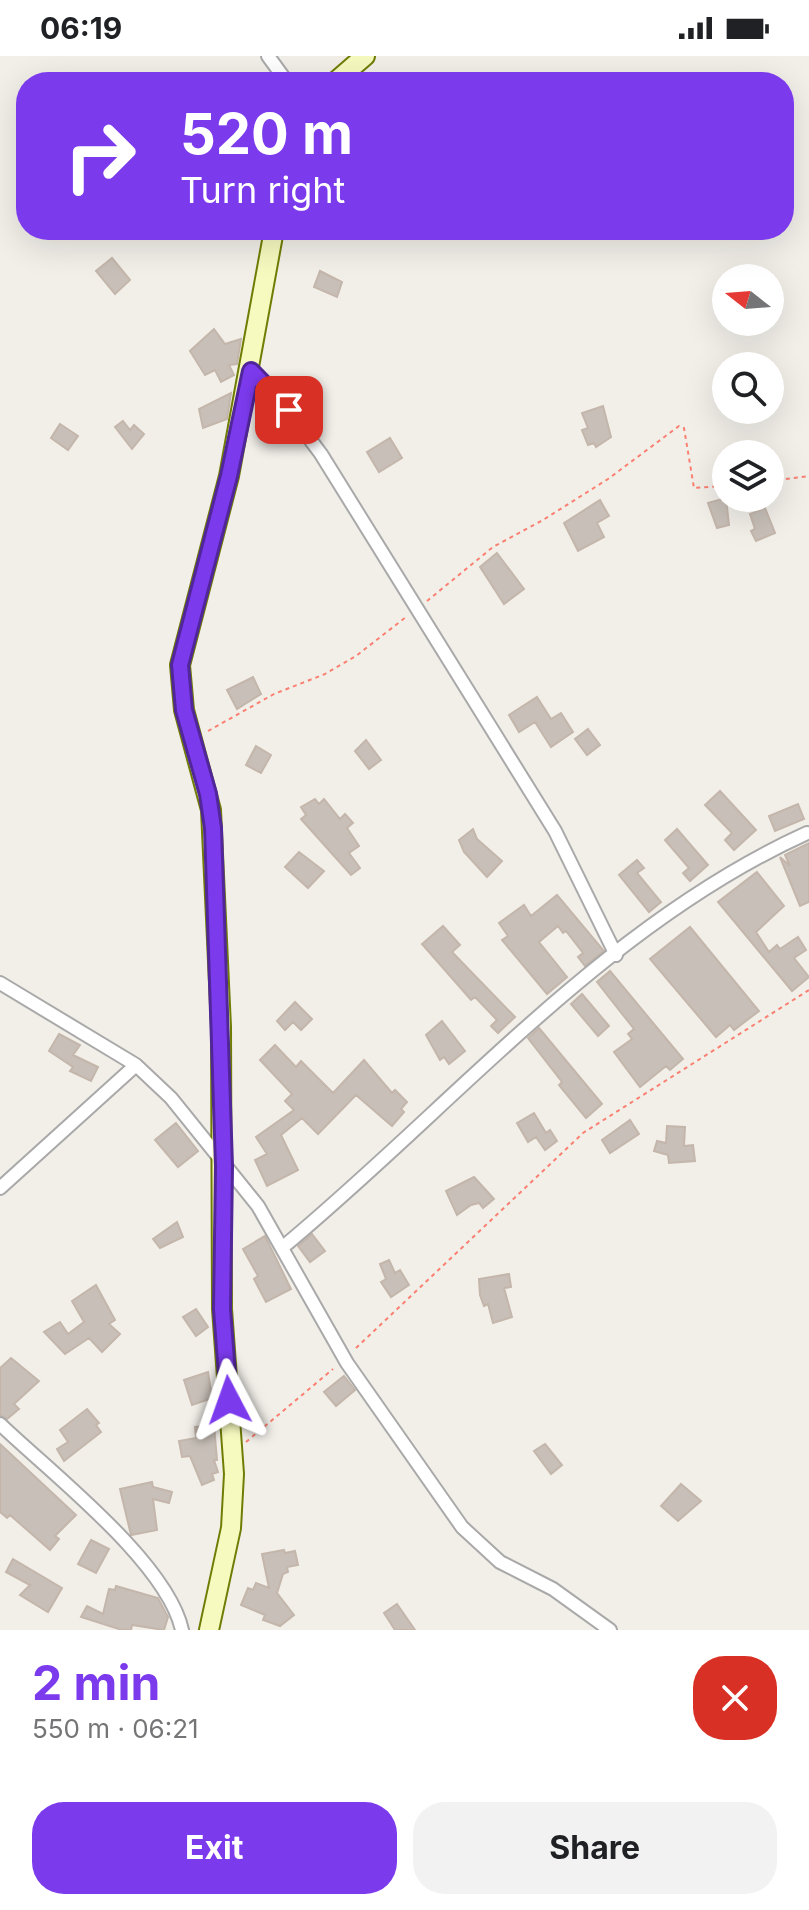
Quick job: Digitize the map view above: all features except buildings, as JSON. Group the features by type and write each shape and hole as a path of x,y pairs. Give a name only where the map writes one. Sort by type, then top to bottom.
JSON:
{"main road":[{"path":"347,72 365,56"},
{"path":"209,1630 231,1528 232,1452 222,1309 224,1166 213,828 208,794 192,740 179,678 182,649 229,476 251,371 272,240"}],"street":[{"path":"251,371 276,394 321,454 555,831 616,955"},
{"path":"283,1247 486,1062 616,955 736,869 807,833"},
{"path":"0,983 136,1065 181,1109 224,1166 242,1184 283,1247 344,1358 410,1454 481,1547 500,1562 571,1600 610,1630"},
{"path":"0,1188 136,1065"},
{"path":"0,1424 131,1549 166,1590 176,1606 182,1630"}],"path":[{"path":"192,740 274,694 325,674 356,656 468,571 493,547 608,479 679,426 684,428 694,488 712,487"},
{"path":"784,479 809,476"},
{"path":"232,1452 344,1358 583,1133 809,990"}],"route":[{"path":"229,1400 222,1309 224,1166 213,828 208,794 186,722 179,678 186,633 229,476 251,371 289,410"}]}
